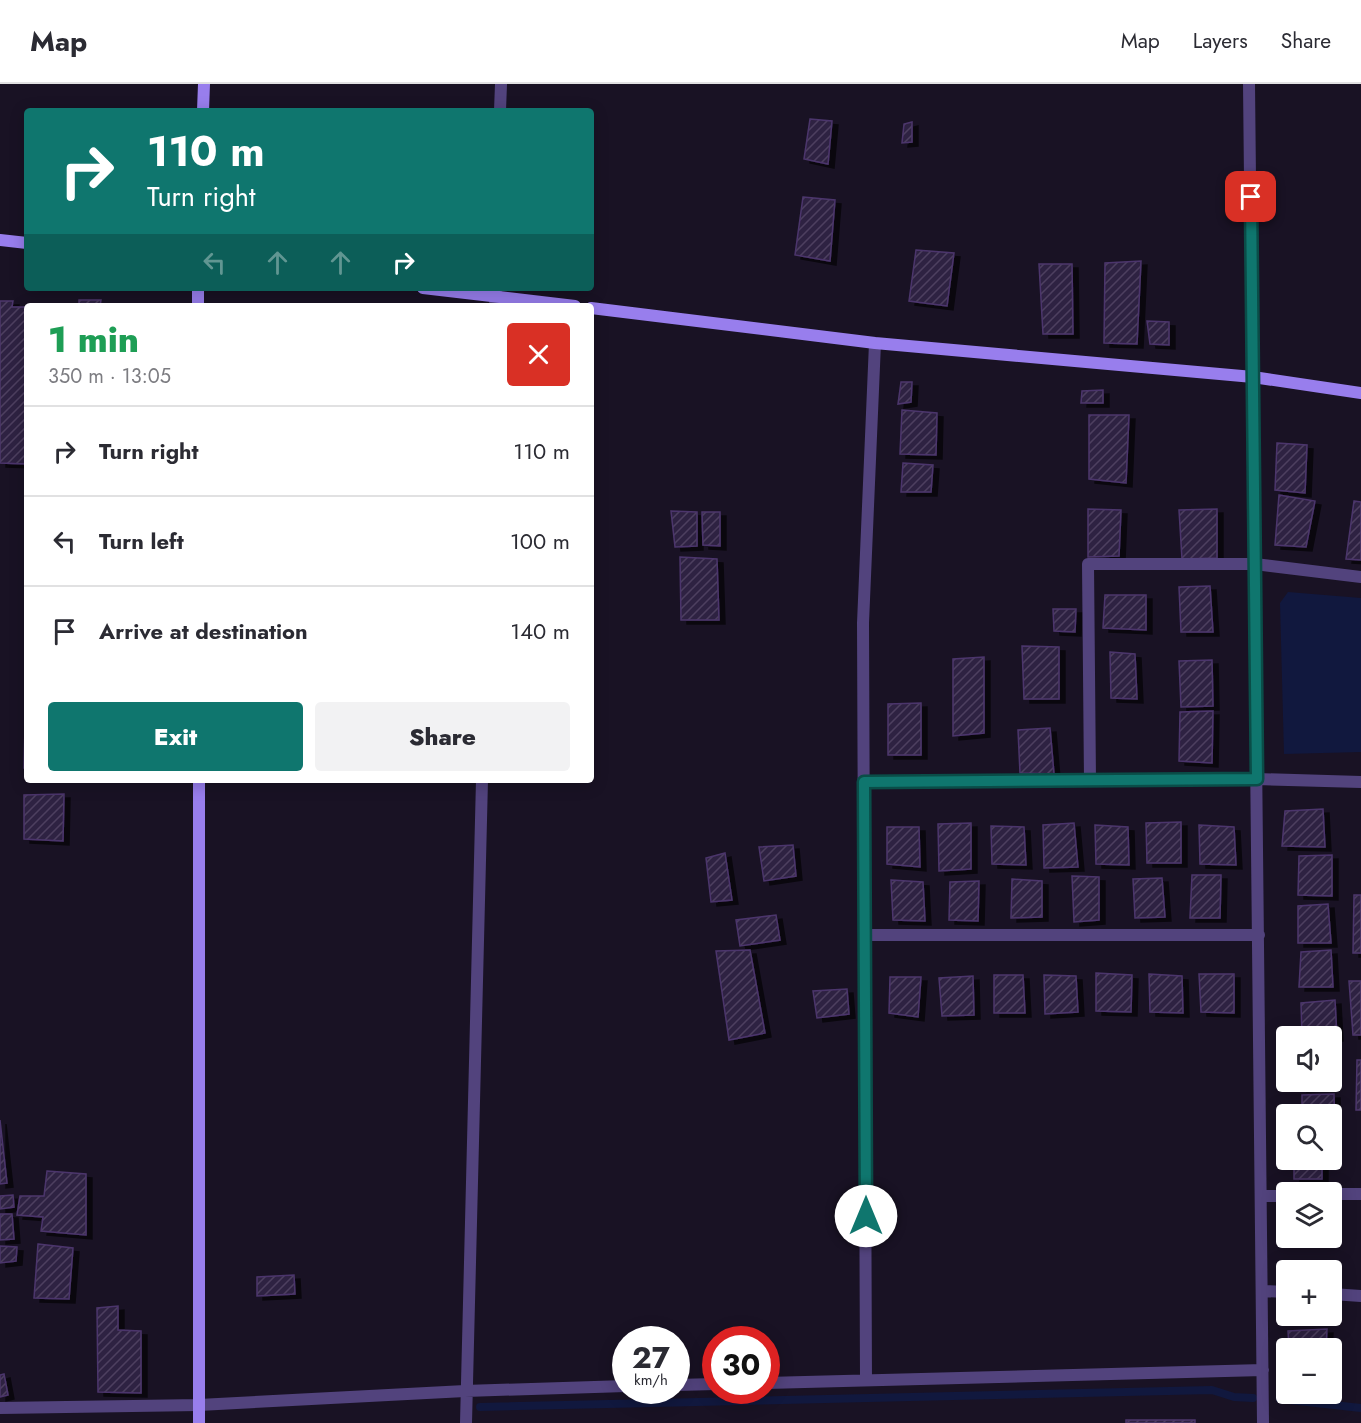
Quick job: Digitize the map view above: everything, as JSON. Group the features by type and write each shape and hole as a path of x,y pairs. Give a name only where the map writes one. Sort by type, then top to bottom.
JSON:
{"street":[{"path":"203,108 204,84"},
{"path":"500,108 501,84"},
{"path":"1249,84 1263,1423"},
{"path":"0,240 24,243"},
{"path":"447,291 548,303"},
{"path":"594,308 875,344 1253,377 1361,393"},
{"path":"866,1380 863,623 875,344"},
{"path":"1090,781 1088,564 1255,564 1361,577"},
{"path":"864,782 1257,779 1361,782"},
{"path":"199,783 199,1423"},
{"path":"466,1423 482,783"},
{"path":"864,935 1259,935"},
{"path":"1342,1194 1361,1194"},
{"path":"1262,1196 1276,1196"},
{"path":"1263,1291 1276,1292"},
{"path":"1342,1295 1361,1296"},
{"path":"780,1383 1263,1370"},
{"path":"0,1408 199,1405 465,1391 612,1386"}],"water":[{"path":"1288,592 1361,598 1361,752 1284,754 1280,603"}],"building":[{"path":"810,119 832,121 828,164 804,159"},
{"path":"912,122 912,142 902,143 904,124"},
{"path":"803,197 835,200 830,261 795,255"},
{"path":"916,250 954,253 947,306 909,301"},
{"path":"1141,261 1137,344 1104,343 1105,263"},
{"path":"1039,264 1072,264 1073,334 1043,334"},
{"path":"79,300 101,300 100,303 79,303"},
{"path":"0,301 13,301 12,307 24,307 24,464 0,463"},
{"path":"1147,321 1169,322 1169,345 1150,344"},
{"path":"901,382 912,382 911,402 898,404"},
{"path":"1103,390 1103,403 1081,403 1082,391"},
{"path":"902,410 937,413 936,455 900,454"},
{"path":"1089,415 1129,415 1126,483 1089,479"},
{"path":"1277,443 1307,445 1305,493 1275,490"},
{"path":"903,463 933,465 931,492 901,492"},
{"path":"1279,495 1315,501 1306,547 1275,545"},
{"path":"1354,501 1361,502 1361,560 1346,559"},
{"path":"1088,509 1121,510 1119,556 1088,557"},
{"path":"1217,509 1217,558 1182,559 1179,510"},
{"path":"671,511 697,512 697,546 675,547"},
{"path":"702,512 720,512 720,546 703,545"},
{"path":"680,557 717,559 719,620 681,620"},
{"path":"1210,586 1213,632 1181,632 1179,587"},
{"path":"1105,595 1146,595 1146,630 1103,628"},
{"path":"1053,609 1076,609 1075,632 1054,631"},
{"path":"1022,646 1059,647 1059,699 1024,699"},
{"path":"1110,652 1135,654 1137,699 1111,698"},
{"path":"984,657 984,733 953,736 953,659"},
{"path":"1212,660 1213,706 1181,707 1179,661"},
{"path":"921,703 921,755 888,755 888,704"},
{"path":"1213,711 1212,763 1179,761 1180,712"},
{"path":"1050,728 1054,774 1020,773 1018,730"},
{"path":"64,794 63,841 24,839 24,795"},
{"path":"1323,809 1325,847 1282,846 1285,811"},
{"path":"1181,822 1181,863 1147,863 1146,823"},
{"path":"971,823 971,869 939,871 938,824"},
{"path":"1074,823 1078,867 1044,868 1043,825"},
{"path":"1095,825 1128,827 1129,865 1096,864"},
{"path":"1199,825 1234,827 1236,865 1200,864"},
{"path":"991,826 1024,827 1026,865 992,864"},
{"path":"887,827 919,827 920,867 887,864"},
{"path":"793,845 796,876 764,881 759,847"},
{"path":"725,853 732,900 711,902 706,858"},
{"path":"1332,855 1332,896 1298,895 1299,856"},
{"path":"1192,875 1221,875 1220,918 1190,918"},
{"path":"1072,876 1099,877 1099,920 1074,922"},
{"path":"1162,878 1165,917 1135,918 1133,879"},
{"path":"1012,879 1042,881 1042,917 1011,918"},
{"path":"891,880 923,882 925,921 893,920"},
{"path":"979,881 978,921 949,920 950,882"},
{"path":"1354,895 1361,895 1361,953 1353,953"},
{"path":"1328,904 1331,943 1298,943 1298,906"},
{"path":"776,915 780,940 740,946 736,920"},
{"path":"750,950 765,1033 729,1040 716,951"},
{"path":"1331,950 1333,987 1299,987 1301,952"},
{"path":"1096,973 1132,975 1131,1012 1096,1011"},
{"path":"1149,974 1182,976 1183,1013 1150,1012"},
{"path":"1199,974 1234,974 1234,1013 1201,1012"},
{"path":"994,975 1023,975 1025,1013 994,1013"},
{"path":"1044,975 1076,976 1078,1012 1045,1014"},
{"path":"973,976 974,1015 942,1016 939,978"},
{"path":"890,977 921,977 918,1017 889,1013"},
{"path":"1349,981 1361,981 1361,1035 1353,1035"},
{"path":"847,989 849,1014 817,1018 813,991"},
{"path":"1335,1000 1336,1026 1302,1026 1301,1003"},
{"path":"1357,1060 1361,1060 1361,1110 1356,1110"},
{"path":"1334,1094 1334,1104 1302,1104 1302,1095"},
{"path":"0,1120 7,1183 0,1184"},
{"path":"1294,1170 1322,1170 1322,1179 1294,1179"},
{"path":"47,1171 86,1174 86,1235 41,1231 43,1217 17,1215 20,1196 44,1196"},
{"path":"13,1195 14,1207 0,1209 0,1196"},
{"path":"0,1214 12,1214 14,1239 0,1240"},
{"path":"38,1244 73,1248 69,1299 34,1298"},
{"path":"0,1246 17,1247 16,1261 0,1263"},
{"path":"294,1275 295,1294 257,1296 257,1277"},
{"path":"118,1306 118,1330 141,1331 141,1393 98,1392 97,1308"},
{"path":"1327,1329 1327,1338 1288,1338 1288,1331"},
{"path":"4,1374 8,1395 0,1397 0,1375"},
{"path":"1126,1420 1195,1420 1195,1423 1126,1423"}],"waterway":[{"path":"480,1407 1212,1390 1234,1397 1253,1398"},
{"path":"1325,1404 1361,1408"}],"route":[{"path":"866,1216 864,782 1257,779 1251,197"}]}
